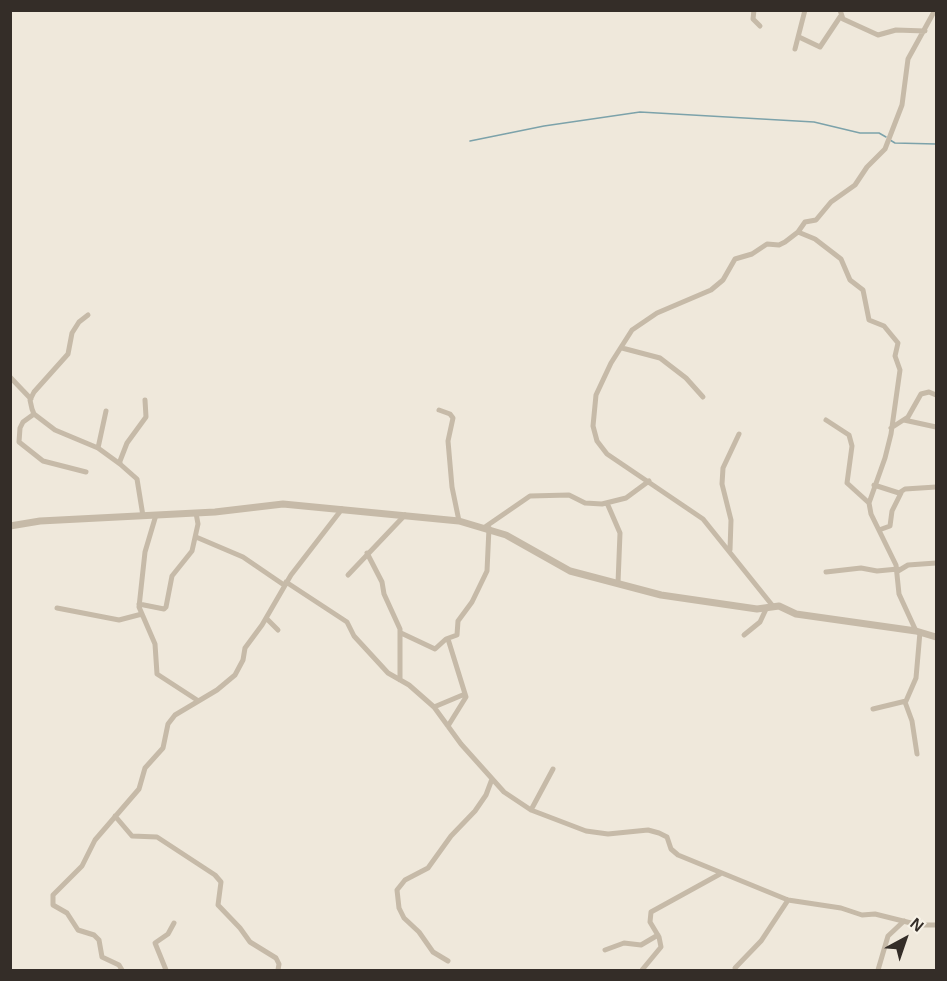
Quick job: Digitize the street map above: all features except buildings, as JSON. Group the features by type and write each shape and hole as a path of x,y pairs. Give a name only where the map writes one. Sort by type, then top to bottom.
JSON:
{"street":[{"path":"754,10 753,19 760,26"},
{"path":"795,49 805,10"},
{"path":"769,606 730,550 692,509 607,454 597,441 593,426 596,395 611,363 632,330 648,318 711,290 723,280 735,259 752,254 767,244 779,245 798,232 805,222 816,220 831,202 855,185 867,167 885,149 902,105 908,59 935,10"},
{"path":"799,36 820,48 840,14 878,35 896,30 925,31"},
{"path":"798,232 815,239 842,259 850,280 863,290 869,320 884,326 898,343 895,356 900,375 891,428 885,458 869,503"},
{"path":"31,399 41,383 68,354 72,333 79,322 88,315"},
{"path":"622,348 660,358 686,378 704,397"},
{"path":"10,377 31,399 34,414 55,430 98,448 137,479 143,516"},
{"path":"891,428 904,420 921,394 929,392 936,395"},
{"path":"120,464 127,443 146,417 145,400"},
{"path":"439,410 450,414 453,418 448,441 452,487 459,521"},
{"path":"98,448 106,411"},
{"path":"34,414 23,422 19,442 43,461 86,472"},
{"path":"826,420 849,435 852,446 846,483 869,503 898,570 899,594 918,631 916,678 905,702 912,721 917,754"},
{"path":"904,420 936,427"},
{"path":"730,550 731,520 722,484 723,468 739,434"},
{"path":"487,528 530,496 569,495 585,503 608,503 626,498 649,482"},
{"path":"874,484 901,493"},
{"path":"879,530 890,526 892,511 905,489 936,487"},
{"path":"608,503 620,533 618,583"},
{"path":"10,526 40,521 196,513 283,504 459,521 487,528 570,571 672,597 736,607 779,606 796,614 918,631 936,636"},
{"path":"122,970 119,965 102,957 99,940 94,935 75,928 67,913 51,902 57,889 82,866 95,840 139,789 145,768 163,748 171,720 197,700 223,686 235,675 246,648 285,584 343,508"},
{"path":"139,604 165,608 172,576 189,557 196,537 198,519 196,513"},
{"path":"156,515 145,552 139,604 155,644 158,674 197,700"},
{"path":"348,575 405,515"},
{"path":"401,633 435,649 457,635 458,621 472,602 486,571 487,528"},
{"path":"196,537 243,557 347,622 354,636 388,673 434,707 504,792 531,810 586,831 608,834 648,830 659,832 667,837 675,852 720,874 788,900 841,908 862,915 874,914 936,925"},
{"path":"367,554 382,582 384,594 401,633 400,680"},
{"path":"826,572 861,568 877,571 898,570 908,565 936,563"},
{"path":"744,635 760,621 769,606"},
{"path":"57,608 119,620 142,614"},
{"path":"266,618 278,630"},
{"path":"448,639 465,694 462,706 448,726"},
{"path":"434,707 465,694"},
{"path":"873,709 905,702"},
{"path":"531,810 553,769"},
{"path":"447,961 433,952 419,932 404,918 399,908 397,890 405,880 428,868 451,836 475,811 486,795 492,779"},
{"path":"115,816 132,836 157,837 215,875 221,882 218,905 250,942 276,958 279,964 278,970"},
{"path":"642,970 661,947 658,934 650,922 651,912 720,874"},
{"path":"735,968 761,941 788,900"},
{"path":"878,970 888,936 904,921"},
{"path":"166,970 155,943 168,934 174,923"},
{"path":"605,950 628,943 641,945 658,934"}],"waterway":[{"path":"470,141 544,126 640,112 814,122 860,133 879,133 886,137"},
{"path":"890,140 895,143 936,144"}]}
